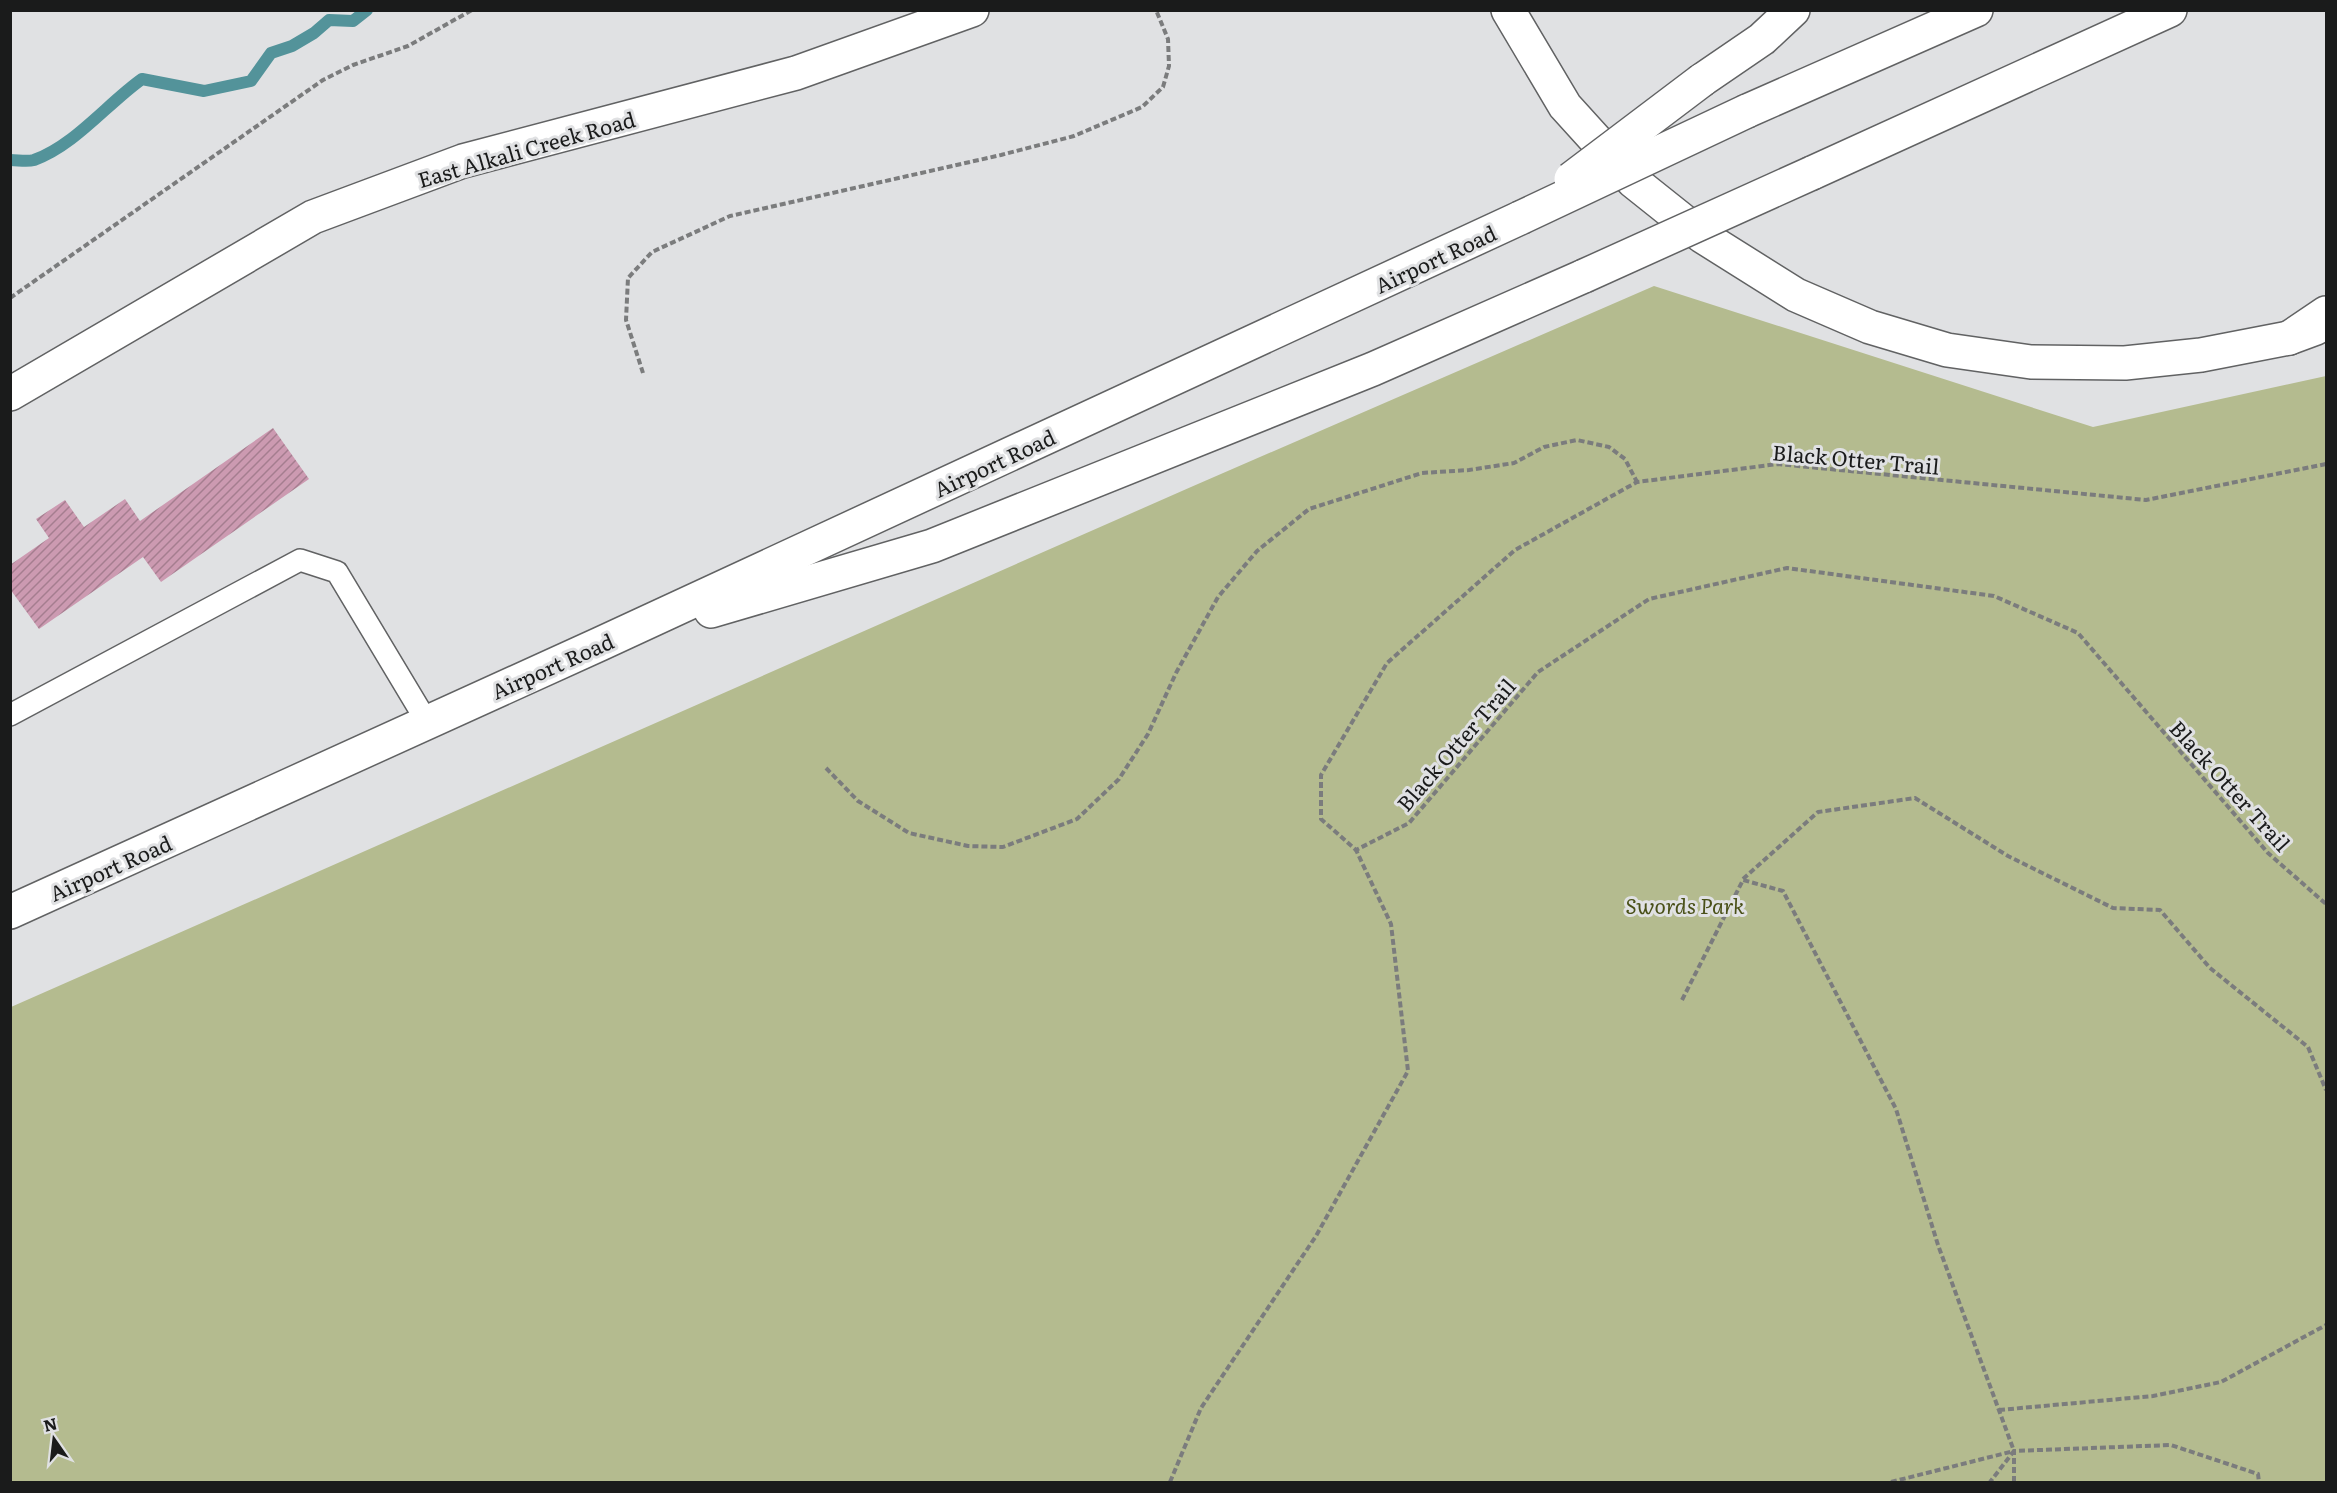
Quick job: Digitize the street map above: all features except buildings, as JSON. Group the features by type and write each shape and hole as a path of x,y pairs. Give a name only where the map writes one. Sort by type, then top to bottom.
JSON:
{"main road":[{"name":"East Alkali Creek Road","path":"10,394 313,217 463,161 796,73 972,10"},
{"path":"1508,10 1565,106 1633,181 1702,236 1796,295 1870,327 1947,350 2031,362 2136,362 2201,356 2326,331"},
{"path":"1520,218 1702,80 1762,39 1793,10"},
{"name":"Airport Road","path":"10,912 600,644 1747,111 1976,10"},
{"path":"600,644 932,546 1373,369 1584,276 2170,10"},
{"path":"2289,338 2326,313"},
{"path":"2289,338 2326,325"}],"lane":[{"path":"10,715 300,560 337,572 427,722"}],"path":[{"path":"10,298 323,80 353,65 408,46 472,10"},
{"path":"643,373 626,320 628,278 651,252 730,216 1001,155 1074,136 1142,107 1163,87 1169,66 1168,39 1156,10"},
{"path":"825,768 858,801 909,833 968,846 1003,847 1077,819 1119,779 1148,734 1176,673 1218,597 1257,551 1309,509 1422,473 1469,470 1514,463 1544,447 1577,440 1609,447 1625,459 1637,482"},
{"name":"Black Otter Trail","path":"2326,464 2146,500 1778,464 1637,482 1515,550 1387,663 1321,775 1321,819 1356,850 1409,823 1538,672 1648,599 1787,568 1994,597 2078,633 2268,854 2326,904"},
{"path":"1682,1000 1743,880 1818,812 1916,798 2008,856 2113,908 2160,910 2210,968 2308,1047 2326,1090"},
{"path":"1170,1482 1201,1407 1316,1236 1407,1071 1391,924 1356,850"},
{"path":"1743,880 1784,891 1896,1109 1938,1245 2014,1450 2014,1482"},
{"path":"1998,1410 2153,1396 2222,1382 2326,1325"},
{"path":"1891,1482 2014,1450 2171,1445 2258,1474 2259,1482"},
{"path":"1990,1482 2014,1450"}],"green space":[{"name":"Swords Park","path":"1654,286 2093,427 2326,376 2326,1482 11,1482 11,1007 1191,487"}],"waterway":[{"path":"10,160 34,160 63,145 142,79 204,91 251,81 271,53 292,46 314,33 329,20 353,21 367,10"}]}
